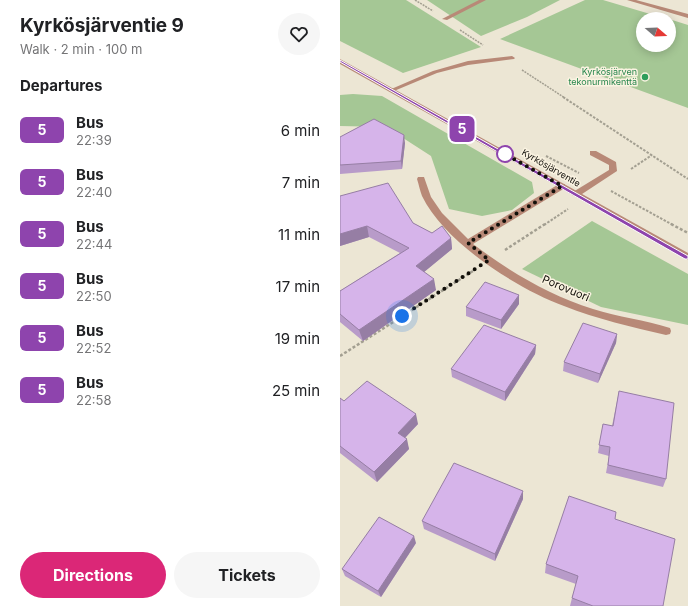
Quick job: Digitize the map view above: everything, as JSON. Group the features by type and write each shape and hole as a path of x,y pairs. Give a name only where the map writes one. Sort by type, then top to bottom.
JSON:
{"street":[{"path":"444,19 483,0"},
{"path":"630,0 688,16"},
{"path":"392,90 442,70 468,62 512,58"},
{"name":"Kyrkösjärventie","path":"342,64 392,90 688,257"},
{"path":"576,194 612,171 612,164 593,153"},
{"name":"Porovuori","path":"421,179 427,198 441,218 489,260 524,283 565,303 606,317 666,331"},
{"path":"468,243 562,186"}],"path":[{"path":"414,0 688,179"},
{"path":"340,356 489,260"}],"green space":[{"path":"340,0 406,0 481,47 403,73 340,41"},
{"path":"427,0 560,0 527,17 481,36"},
{"name":"Kyrkösjärven tekonurmikenttä","path":"585,0 603,0 643,12 636,12 636,52 676,52 676,21 688,25 688,108 500,39"},
{"path":"353,94 382,96 532,182 534,193 512,210 482,216 449,209 431,156 386,127 340,126 340,95"},
{"path":"592,221 688,274 688,325 601,307 522,269"}],"building":[{"path":"374,119 404,135 401,161 340,165 340,137"},
{"path":"388,183 413,223 432,233 442,226 451,238 416,266 434,279 359,330 340,314 340,291 409,248 367,226 340,234 340,196"},
{"path":"485,282 519,295 501,320 466,307"},
{"path":"583,323 617,334 600,374 564,362"},
{"path":"484,325 536,345 505,392 451,369"},
{"path":"367,381 416,414 398,433 407,439 374,472 340,446 340,398 344,401"},
{"path":"619,391 674,403 666,479 608,465 610,447 599,445 603,424 613,426"},
{"path":"454,463 523,491 495,554 422,521"},
{"path":"569,496 616,512 615,519 675,539 663,606 593,606 572,598 578,576 546,564"},
{"path":"379,517 414,536 378,591 342,569"}],"bus line":[{"name":"5","path":"340,61 688,257"}],"place":[{"name":"Kyrkösjärven tekonurmikenttä","path":"645,77"}],"route":[{"path":"402,316 489,260 468,243 562,186 505,154"}]}
